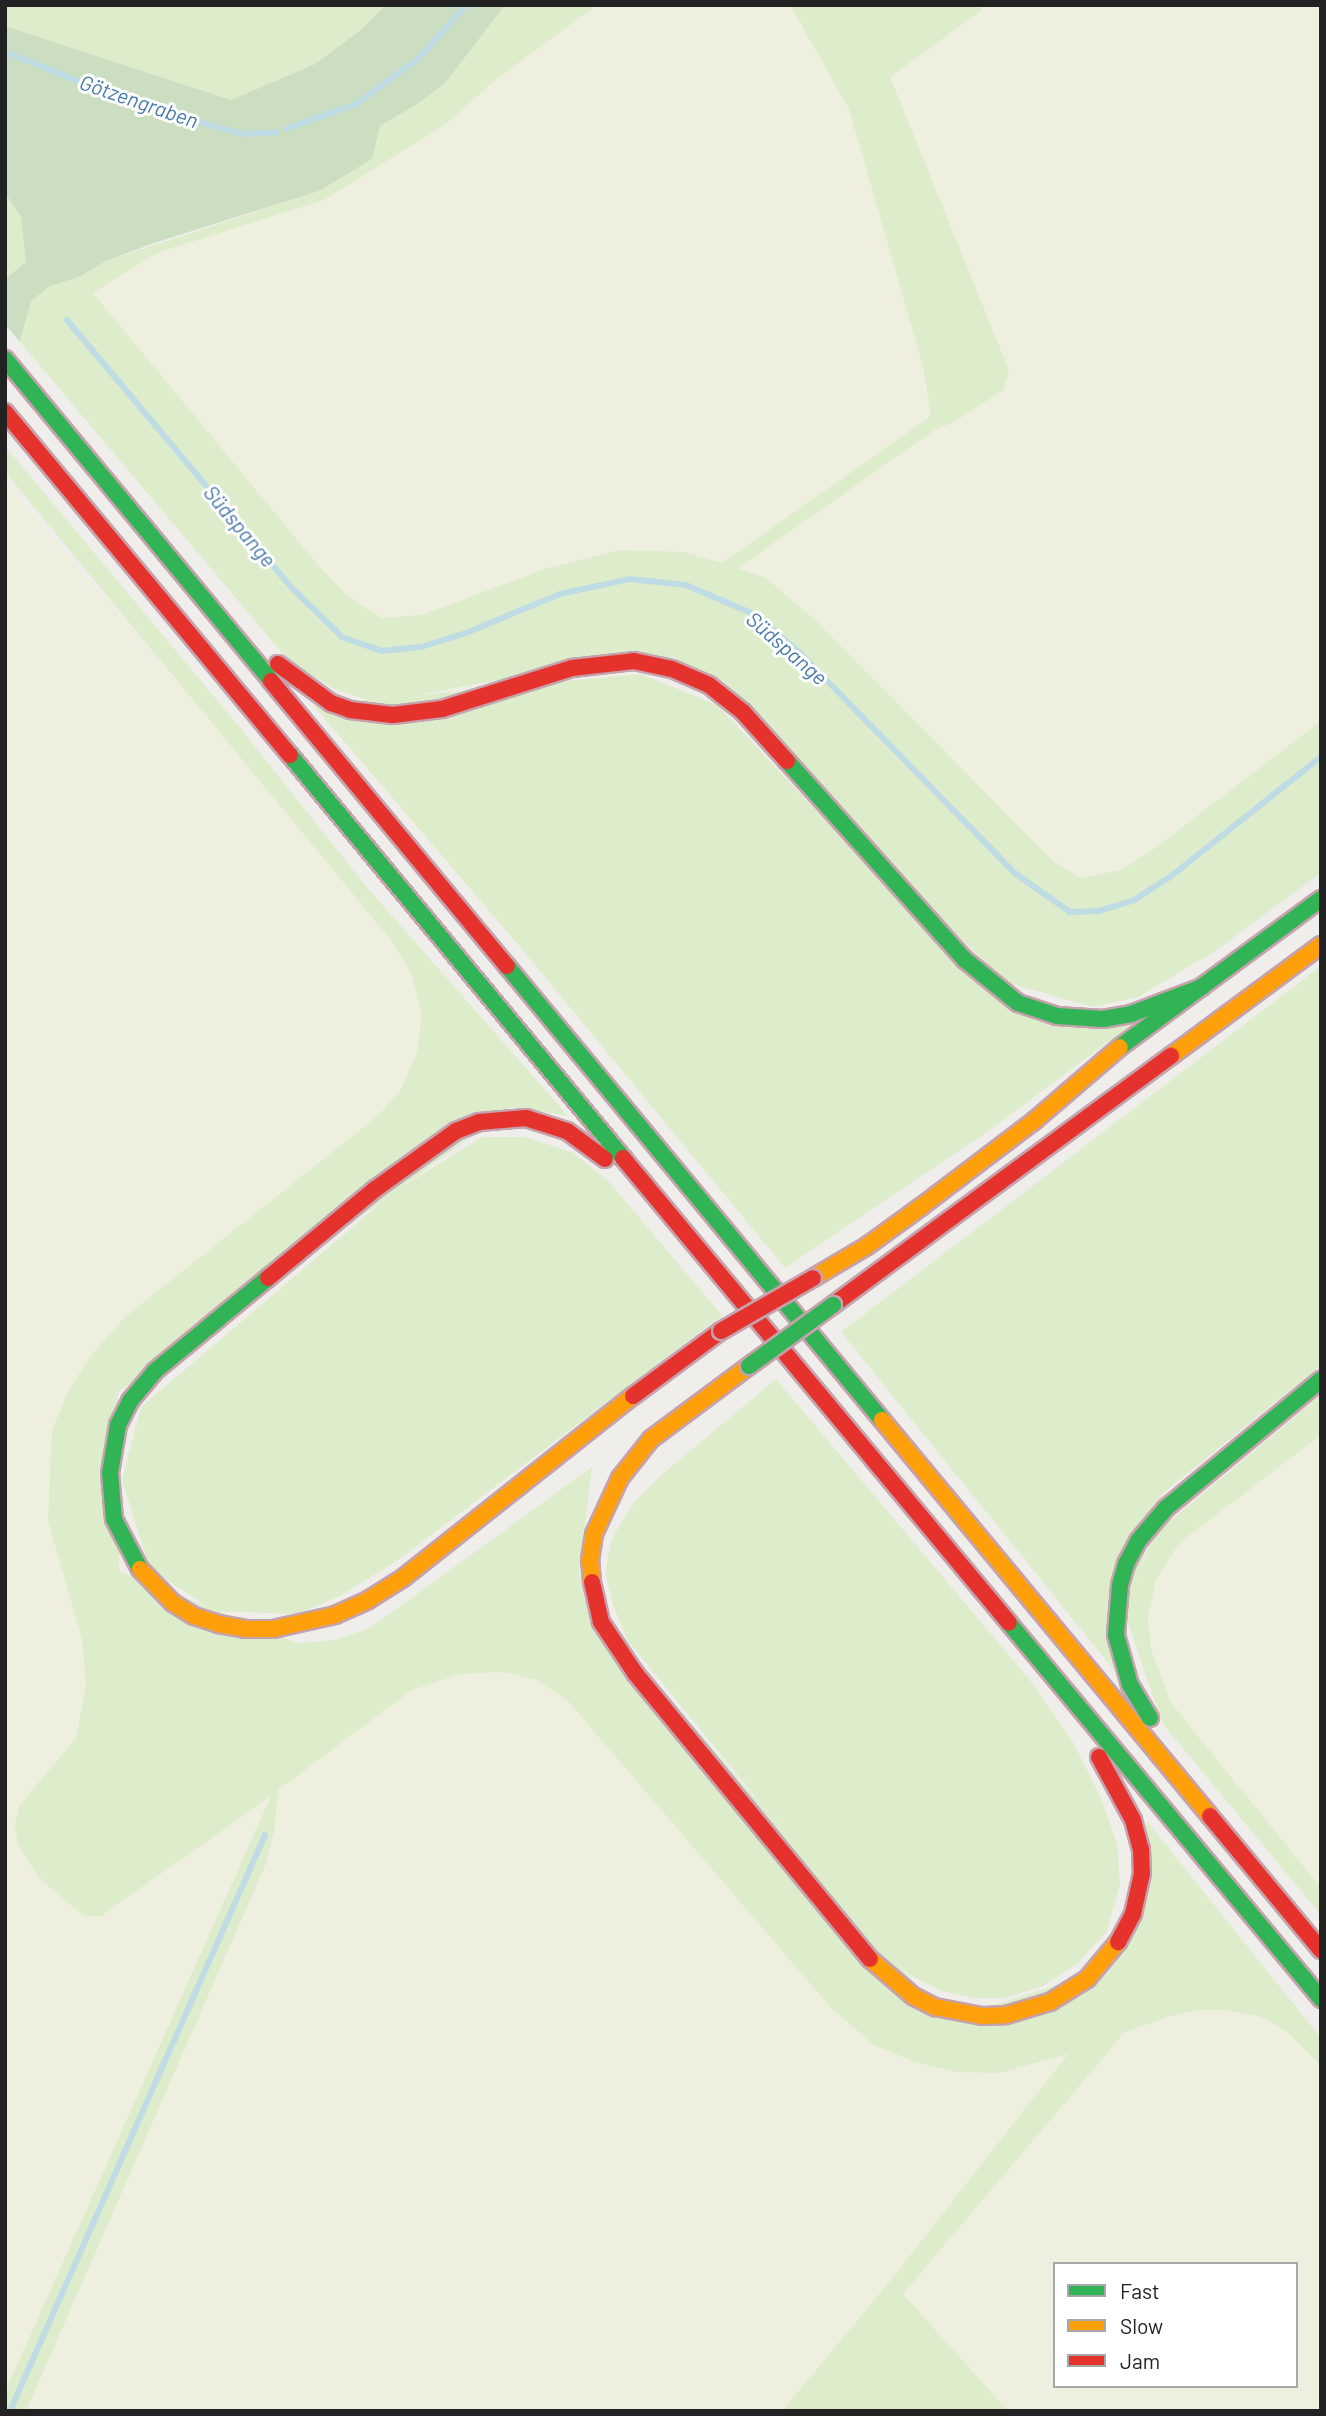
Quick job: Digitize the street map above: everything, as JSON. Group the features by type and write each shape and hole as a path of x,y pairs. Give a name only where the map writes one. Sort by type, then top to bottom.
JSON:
{"highway":[{"path":"5,359 1321,1950"},
{"path":"5,412 1321,1998"},
{"path":"217,613 257,640 278,664 313,692 331,703 371,714 393,715 442,709 572,668 598,663 634,661 655,664 692,676 743,712 964,959 1018,1003 1057,1016 1103,1019 1131,1014 1202,987"},
{"path":"665,1210 591,1145 548,1123 526,1118 503,1118 479,1122 447,1136 374,1190 199,1333 155,1371 138,1391 118,1425 112,1451 110,1501 122,1541 154,1586 194,1616 244,1629 273,1629 335,1615 368,1600 460,1536 564,1448 721,1331 867,1246 933,1198 1034,1121 1115,1051 1321,899"},
{"path":"1079,1707 1088,1739 1120,1791 1141,1849 1138,1894 1125,1931 1114,1949 1087,1979 1050,2002 1006,2014 960,2014 913,1996 877,1967 635,1673 601,1622 591,1582 594,1534 620,1478 651,1439 1321,945"},
{"path":"1189,1791 1163,1738 1130,1685 1121,1659 1116,1611 1126,1564 1138,1541 1166,1508 1321,1380"}],"green space":[{"path":"5,5 386,5 362,29 315,64 231,100 5,26"},
{"path":"386,5 505,5 446,82 416,105 380,126 372,159 319,191 154,243 106,261 79,277 50,286 31,301 20,342 5,324 5,279 26,262 21,217 5,193 5,26 231,100 315,64 362,29"},
{"path":"505,5 597,5 499,77 446,124 324,200 156,253 93,293 318,565 346,594 381,618 422,615 545,569 620,550 683,552 722,563 931,416 923,366 849,109 790,5 979,5 982,10 890,77 1009,370 1003,390 954,422 936,429 738,568 766,578 817,622 1053,861 1081,878 1120,870 1154,849 1321,721 1321,873 1217,950 1138,997 1093,1007 1005,982 675,657 492,681 378,703 334,689 288,660 20,342 31,301 50,286 79,277 106,261 319,191 380,126 416,105 446,82"},
{"path":"597,5 790,5 849,109 923,366 931,416 722,563 683,552 471,599 421,615 381,618 346,594 318,565 92,292 156,253 324,200 446,124 499,77"},
{"path":"979,5 1321,5 1321,721 1154,849 1120,870 1081,878 1053,861 737,568 936,429 954,422 1008,369 890,77 982,10"},
{"path":"5,193 21,217 26,262 5,279"},
{"path":"5,446 237,724 365,885 568,1116 512,1107 118,1392 119,1571 297,1643 335,1640 370,1628 592,1467 579,1570 584,1599 946,2020 1111,1968 1147,1821 1321,2038 1321,2066 1287,2032 1261,2017 1228,2010 1200,2010 1170,2016 1125,2032 903,2294 1008,2411 782,2411 890,2281 1068,2054 999,2073 957,2072 915,2062 874,2045 831,2008 567,1700 537,1680 502,1672 460,1674 412,1690 278,1790 274,1833 265,1866 26,2411 5,2411 5,2392 271,1796 101,1916 84,1916 40,1879 18,1845 15,1825 19,1806 76,1738 86,1685 82,1639 48,1521 52,1431 67,1393 89,1358 124,1318 380,1114 401,1089 417,1052 422,1015 412,974 391,940 5,472"},
{"path":"5,481 229,743 391,940 412,974 422,1015 417,1052 401,1089 380,1114 124,1318 48,1521 82,1639 86,1685 76,1738 19,1807 15,1825 18,1845 40,1879 84,1916 101,1916 271,1795 5,2392"},
{"path":"641,674 717,705 983,988 1132,1024 987,1132 785,1268 521,948 313,705"},
{"path":"1321,966 1321,1365 1162,1494 1113,1669 841,1332"},
{"path":"482,1137 525,1137 574,1153 609,1182 722,1315 398,1560 342,1595 297,1614 214,1611 150,1569 122,1480 141,1407 394,1192"},
{"path":"776,1379 1029,1679 1072,1740 1102,1800 1117,1844 1120,1884 1107,1931 1077,1964 1043,1986 1005,1998 973,1998 941,1991 910,1975 876,1944 628,1641 613,1605 605,1571 612,1538 634,1502 659,1477"},
{"path":"1321,1395 1321,1435 1179,1543 1156,1580 1148,1617 1151,1649 1171,1703 1321,1888 1321,1915 1162,1723 1126,1617 1152,1536"},
{"path":"1321,1435 1321,1888 1171,1703 1151,1649 1148,1617 1156,1580 1179,1543"},
{"path":"502,1672 537,1680 567,1700 831,2008 874,2045 999,2073 1069,2053 890,2281 782,2411 26,2411 265,1866 274,1833 278,1790 412,1690 460,1674"},
{"path":"1200,2010 1227,2010 1261,2017 1287,2032 1321,2066 1321,2411 1008,2411 903,2295 1125,2032 1170,2016"}],"waterway":[{"name":"Götzengraben","path":"286,129 356,104 418,59 466,5"},
{"name":"Götzengraben","path":"5,52 144,107 243,134 277,132"},
{"name":"Südspange","path":"67,320 291,587 342,637 382,651 421,647 466,633 560,594 630,579 686,585 756,615 799,652 1016,874 1070,912 1099,911 1134,900 1170,877 1321,757"},
{"path":"10,2411 265,1835"}],"traffic: fast":[{"path":"5,359 271,681"},
{"path":"290,755 623,1158"},
{"path":"787,761 964,959 1018,1003 1057,1016 1103,1019 1131,1014 1202,987"},
{"path":"1120,1047 1321,899"},
{"path":"507,966 882,1420"},
{"path":"140,1569 114,1519 110,1473 118,1425 130,1401 155,1371 268,1278"},
{"path":"749,1366 833,1305"},
{"path":"1150,1718 1130,1685 1116,1635 1120,1585 1126,1564 1138,1541 1166,1508 1321,1380"},
{"path":"1009,1623 1321,1999"}],"traffic: slow":[{"path":"1171,1056 1321,945"},
{"path":"813,1278 867,1246 922,1206 1034,1121 1120,1047"},
{"path":"592,1582 590,1560 594,1534 620,1478 651,1439 749,1366"},
{"path":"140,1569 173,1603 194,1616 218,1624 245,1629 273,1629 335,1615 368,1600 403,1578 633,1396"},
{"path":"882,1420 1210,1816"},
{"path":"870,1959 913,1996 935,2007 982,2016 1006,2015 1050,2002 1087,1979 1118,1942"}],"traffic: jam":[{"path":"5,412 290,755"},
{"path":"278,664 331,703 350,710 393,715 442,709 572,668 634,661 672,669 709,685 743,712 787,761"},
{"path":"271,681 507,966"},
{"path":"833,1305 1171,1056"},
{"path":"268,1278 374,1190 456,1131 479,1122 526,1118 567,1131 605,1159"},
{"path":"623,1158 1009,1623"},
{"path":"721,1331 813,1278"},
{"path":"633,1396 721,1331"},
{"path":"592,1582 601,1622 635,1673 870,1959"},
{"path":"1099,1757 1133,1820 1141,1849 1142,1873 1133,1914 1118,1942"},
{"path":"1210,1816 1321,1950"}]}
